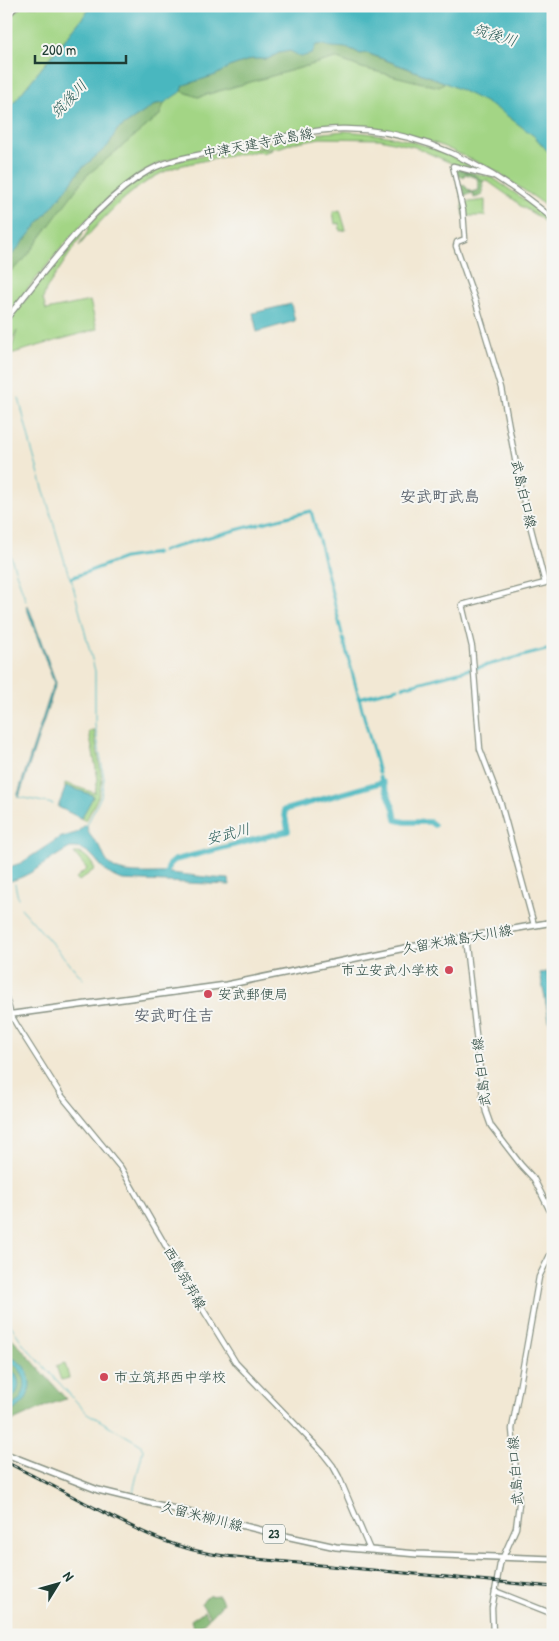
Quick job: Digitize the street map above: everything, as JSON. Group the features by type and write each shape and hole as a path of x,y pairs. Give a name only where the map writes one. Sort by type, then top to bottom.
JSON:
{"main road":[{"path":"6,16 16,6"},
{"name":"中津天建寺武島線","path":"6,319 85,225 106,203 140,176 169,161 313,131 365,130 410,138 438,147 460,157 492,176 535,204 553,220"},
{"name":"武島白口線","path":"492,176 453,166 463,211 466,239 457,242 456,246 476,303 502,389 520,486 545,583 462,605 472,647 480,749 501,804 534,925"},
{"name":"久留米城島大川線","path":"9,1015 226,984 465,937 553,922"},
{"name":"武島白口線","path":"465,937 483,1096 488,1119 513,1155 535,1180 553,1217"},
{"name":"西島筑邦線","path":"6,998 9,1015 60,1095 121,1168 191,1290 236,1363 322,1452 333,1466 370,1550"},
{"name":"武島白口線","path":"493,1635 492,1608 500,1564 516,1528 519,1504 512,1429 539,1277 553,1249"},
{"name":"久留米柳川線","path":"6,1454 98,1490 336,1547 553,1559"},
{"path":"495,1591 553,1614"}],"green space":[{"path":"21,6 92,6 6,112 6,25"},
{"path":"327,41 356,47 445,80 485,99 537,134 553,155 553,213 537,199 494,170 440,145 408,135 366,127 313,128 177,157 155,165 136,176 109,197 74,233 6,315 6,275 23,260 86,176 160,115 164,103 156,104 117,130 108,146 81,169 62,195 6,260 6,252 59,189 78,163 102,144 109,125 162,89 233,59 297,42","holes":["326,44 350,49 360,54 367,53 444,83 439,87 362,68 335,58 198,97 182,91 184,85 216,75 229,67 252,59 268,59 279,53 290,51 301,57 312,54 316,45"]},
{"path":"326,44 350,49 360,54 366,53 444,82 439,87 362,68 335,58 198,97 182,91 184,85 216,75 229,67 252,59 268,59 279,53 291,51 296,54 313,49 316,45"},
{"path":"164,103 160,115 86,176 23,261 6,275 6,260 62,195 81,169 108,146 117,130 156,104"},
{"path":"344,131 383,135 433,148 483,173 453,164 415,147 380,139 320,138 292,143 278,148 256,145 314,134"},
{"path":"250,147 272,150 179,166 148,180 111,211 79,246 88,231 89,224 121,194 147,174 179,160"},
{"path":"460,169 493,178 553,222 553,231 539,217 519,205 486,180 483,181"},
{"path":"460,169 483,181 483,193 481,196 474,198 473,193 462,196 459,186 463,184 471,192 479,190 477,178 465,174 464,177 458,176 456,170"},
{"path":"485,200 485,216 464,216 462,203"},
{"path":"340,210 346,230 340,231 339,223 335,224 333,212"},
{"path":"82,232 83,234 46,289 43,299 46,310 90,301 97,329 10,354 17,331 6,347 6,323"},
{"path":"94,730 102,780 98,797 86,821 80,818 93,795 66,786 65,788 65,783 95,793 98,779 89,732"},
{"path":"74,853 84,855 95,869 79,881 76,878 87,869"},
{"path":"13,1339 66,1399 13,1421 6,1420 6,1341"},
{"path":"65,1363 69,1378 61,1380 56,1366"},
{"path":"219,1595 223,1603 210,1617 201,1603 208,1596"},
{"path":"204,1611 209,1618 197,1629 193,1627 191,1620"}],"water":[{"name":"筑後川","path":"92,6 540,6 553,19 553,157 534,136 502,112 444,82 367,53 360,54 347,48 316,45 312,54 301,57 290,51 279,53 268,59 252,59 229,67 216,75 184,85 182,91 164,103 156,104 117,130 108,146 81,169 62,195 6,260 6,112"},
{"path":"291,304 295,321 257,332 253,313"},
{"path":"28,605 56,683 19,797 17,797 54,683 26,606"},
{"path":"66,786 93,797 80,818 58,807"},
{"path":"85,825 107,862 114,868 133,873 171,873 229,879 230,885 123,880 107,872 86,851 70,848 23,877 6,882 6,868 21,863 59,838 76,833"},
{"path":"547,972 553,1003 553,1029 551,1029 540,973"},
{"path":"6,1356 16,1360 24,1367 30,1384 24,1402 16,1409 6,1413 6,1408 20,1399 24,1392 25,1384 20,1370 6,1361"},
{"path":"6,1367 16,1374 19,1385 16,1395 6,1402 6,1395 13,1385 11,1379 6,1374"}],"waterway":[{"path":"19,398 31,447 71,578 95,671 95,725 104,779 101,796 86,827"},
{"path":"262,523 311,511 318,537"},
{"path":"162,551 259,524"},
{"path":"319,540 342,634"},
{"path":"6,543 26,601"},
{"path":"71,578 124,558 157,553"},
{"path":"343,638 379,773"},
{"path":"476,668 546,650"},
{"path":"403,687 470,669"},
{"path":"358,698 398,688"},
{"name":"安武川","path":"380,777 381,782"},
{"name":"安武川","path":"165,878 169,865 175,860 288,831 284,810 383,782 394,809 396,820 430,822 434,825"},
{"path":"19,797 53,804"},
{"path":"15,884 18,898"},
{"path":"21,908 83,979"},
{"path":"6,1318 24,1345 87,1413 140,1444 143,1450 132,1496"}],"railway":[{"path":"6,1462 142,1532 173,1544 207,1553 553,1587"}],"place":[{"name":"市立安武小学校","path":"449,970"},
{"name":"安武郵便局","path":"208,994"},
{"name":"市立筑邦西中学校","path":"104,1377"}],"district":[{"name":"安武町武島","path":"440,496"},
{"name":"安武町住吉","path":"174,1015"}]}
